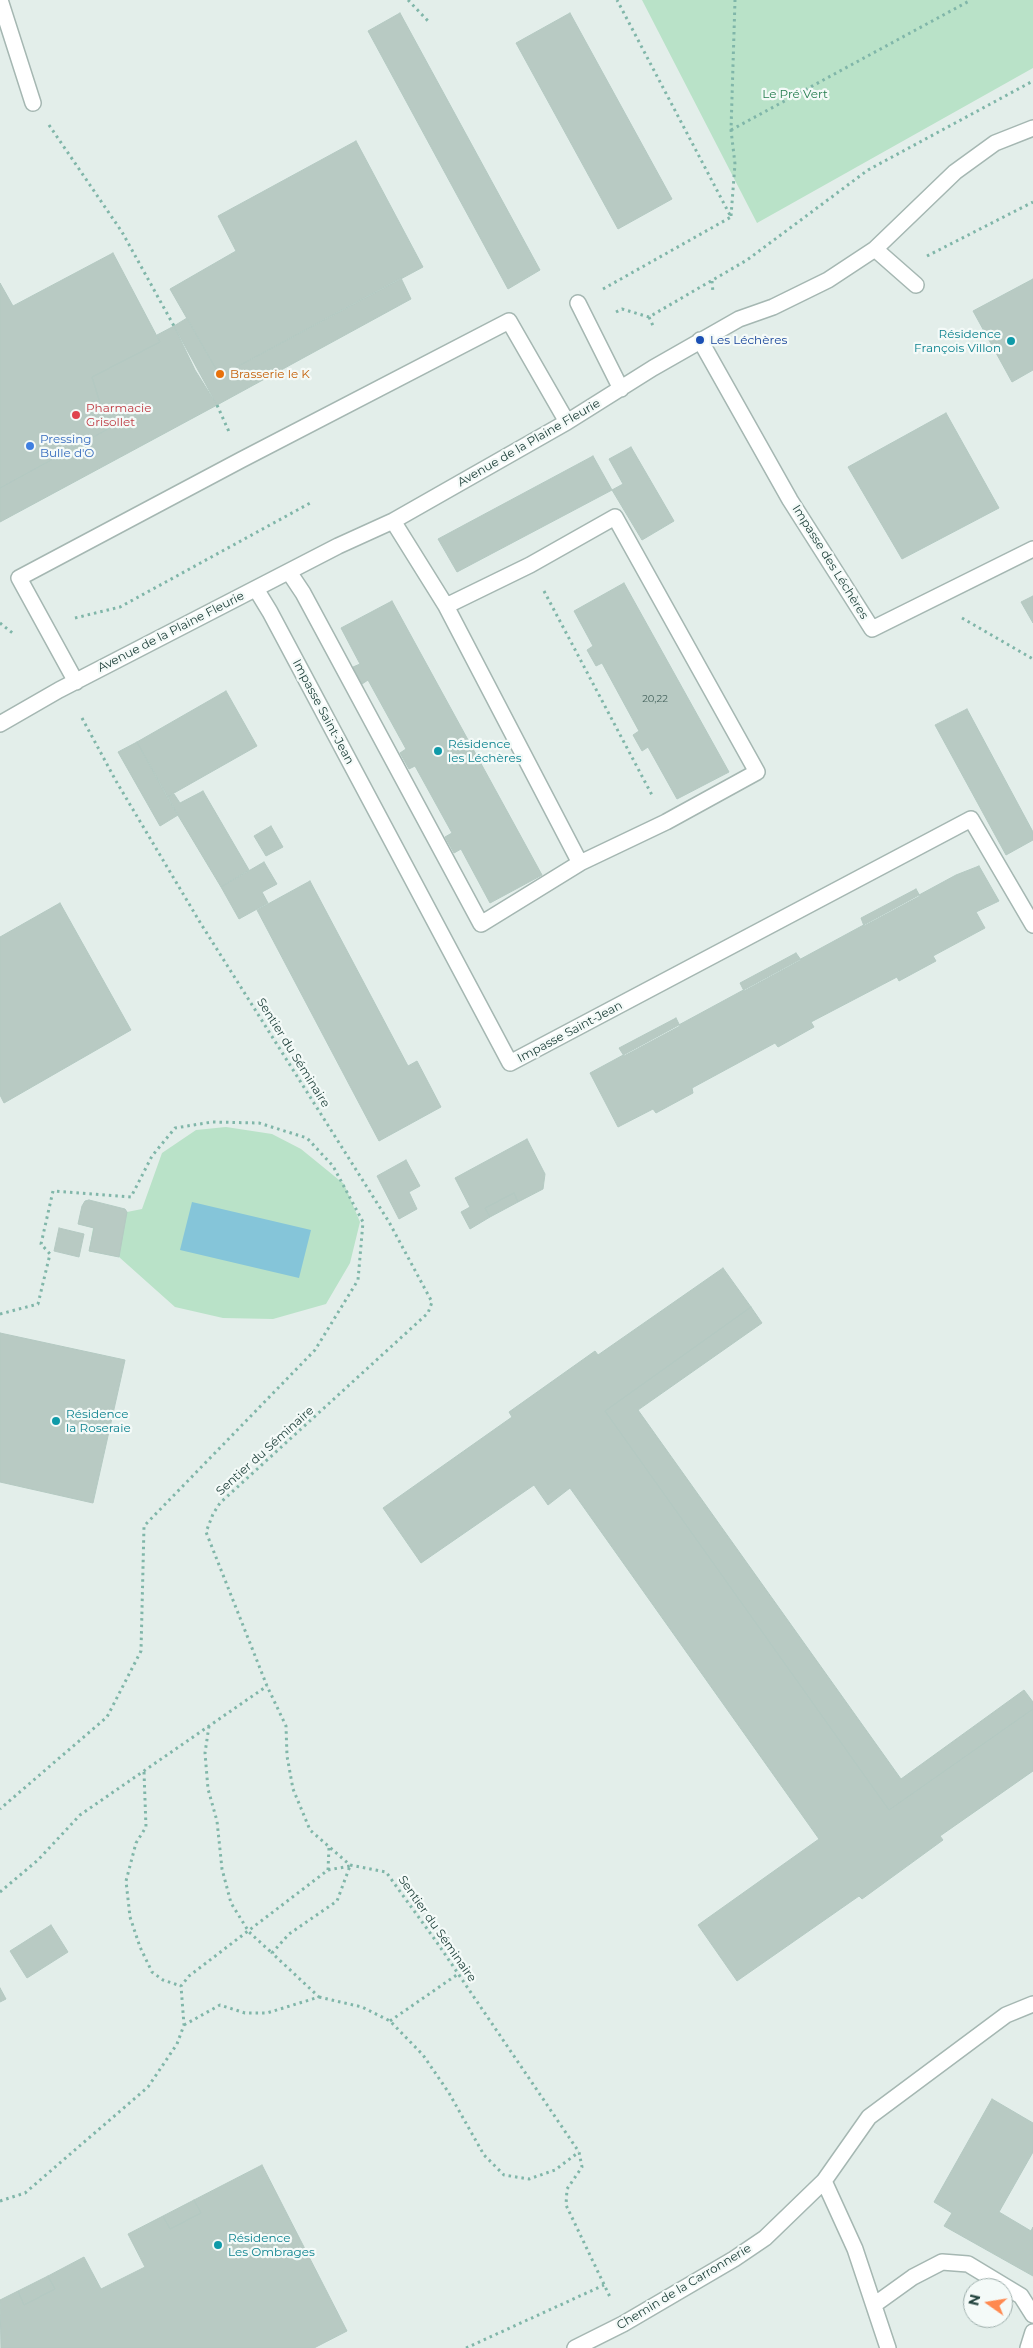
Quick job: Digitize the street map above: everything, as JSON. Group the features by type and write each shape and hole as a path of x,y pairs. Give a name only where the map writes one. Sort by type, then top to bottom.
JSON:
{"street":[{"path":"0,0 34,103"},
{"name":"Avenue de la Plaine Fleurie","path":"0,724 76,682 338,546 393,521 567,422 700,340 739,319 773,307 828,280 875,249 955,172 995,143 1033,128"},
{"path":"875,249 916,285"},
{"path":"578,303 621,389"},
{"path":"76,682 19,578 509,321 567,422"},
{"name":"Impasse des Léchères","path":"700,340 790,500 872,628 1033,549"},
{"path":"289,572 308,602 481,924 580,863 666,822 757,772 615,517 530,565 446,606"},
{"path":"393,521 446,606 580,863"},
{"name":"Impasse Saint-Jean","path":"256,589 510,1063 971,819 1033,925"},
{"name":"Chemin de la Carronnerie","path":"575,2348 623,2324 742,2254 764,2238 824,2180 868,2117 1006,2015 1033,2004"},
{"path":"824,2180 855,2249 888,2348"},
{"path":"874,2305 912,2277 942,2262 968,2264 1021,2296 1033,2315"},
{"path":"1028,2348 1033,2332"}],"path":[{"path":"408,0 429,22"},
{"path":"617,0 731,216"},
{"path":"731,216 735,164 731,130 735,0"},
{"path":"731,130 971,0"},
{"path":"590,326 622,309 649,317 747,260 868,170 1033,81"},
{"path":"34,103 122,232 174,326"},
{"path":"900,270 1033,202"},
{"path":"578,303 731,216"},
{"path":"712,281 712,293"},
{"path":"649,317 654,328"},
{"path":"48,632 75,618 120,607 312,502"},
{"path":"530,565 666,822"},
{"path":"932,598 951,612 1033,659"},
{"name":"Sentier du Séminaire","path":"82,718 116,782 201,924 388,1222 432,1302 428,1313 220,1503 213,1514 206,1532 267,1686 286,1726 287,1756 292,1789 310,1830 329,1847 350,1865 386,1872 579,2152"},
{"path":"0,1314 38,1304 50,1254 41,1244 53,1191 131,1197 152,1156 175,1128 212,1122 259,1123 308,1138 333,1166 363,1222 358,1280 315,1350 144,1526 142,1652 107,1717 0,1809"},
{"path":"0,1892 38,1860 80,1815 267,1686"},
{"path":"209,1726 205,1752 208,1788 217,1821 222,1869 231,1903 249,1932 319,1997 362,2007 390,2021 423,2055 449,2093 484,2155 504,2175 529,2179 555,2170 579,2152"},
{"path":"144,1772 146,1826 136,1843 126,1881 130,1917 142,1952 152,1972 162,1980 181,1986"},
{"path":"328,1870 329,1847"},
{"path":"272,1953 289,1934 337,1901 350,1865"},
{"path":"0,2201 25,2193 148,2087 177,2044 184,2025 181,1986 189,1976 328,1870 350,1865"},
{"path":"390,2021 458,1974"},
{"path":"184,2025 220,2005 245,2013 267,2013 319,1997"},
{"path":"579,2152 582,2166 567,2189 566,2205 623,2324"},
{"path":"466,2348 604,2285"}],"green space":[{"name":"Le Pré Vert","path":"642,0 1033,0 1033,68 757,223"},
{"path":"226,1127 272,1134 301,1149 344,1184 360,1222 350,1263 326,1304 273,1319 223,1318 175,1307 119,1257 89,1251 93,1228 78,1224 82,1206 125,1209 127,1212 142,1209 162,1153 196,1130"}],"water":[{"path":"192,1202 311,1230 299,1278 180,1250"}],"building":[{"path":"400,13 540,270 508,289 368,31"},
{"path":"570,13 672,199 618,229 516,43"},
{"path":"356,141 423,267 220,376 170,289 236,251 218,216"},
{"path":"113,253 160,342 92,377 108,429 0,488 0,283 13,306"},
{"path":"401,278 411,299 217,405 195,370 174,326 187,318 220,376"},
{"name":"Résidence François Villon","path":"1033,279 1033,370 1012,382 973,311"},
{"path":"174,326 217,405 0,522 0,488 108,429 92,377 160,342 157,335"},
{"path":"946,413 999,508 902,559 848,467"},
{"path":"631,447 674,521 642,540 612,490 623,484 609,459"},
{"path":"593,456 612,490 457,572 438,539"},
{"path":"624,583 729,772 677,799 648,747 642,751 633,735 639,731 602,663 596,666 587,650 593,646 574,611"},
{"path":"1033,596 1033,623 1021,602"},
{"name":"Résidence les Léchères","path":"392,601 542,875 490,903 461,849 454,853 445,837 452,833 415,766 409,769 400,753 406,749 368,680 362,684 353,667 360,664 341,628"},
{"path":"226,691 257,746 167,797 137,742"},
{"path":"967,709 1033,832 1033,840 1006,855 935,725"},
{"path":"137,742 178,815 160,826 118,752"},
{"path":"203,791 249,870 221,887 167,797 174,794 180,803"},
{"path":"271,826 283,847 266,856 254,836"},
{"path":"264,862 277,884 262,892 268,903 239,919 221,887"},
{"path":"979,866 999,901 976,912 985,928 933,956 936,961 899,981 897,977 811,1022 814,1027 778,1047 775,1043 692,1088 693,1093 656,1113 653,1109 618,1127 590,1073 956,875"},
{"path":"310,881 408,1066 417,1061 441,1107 379,1141 257,910"},
{"path":"916,889 920,896 864,926 861,918"},
{"path":"60,903 131,1030 4,1103 0,1095 0,937"},
{"path":"796,953 801,960 744,991 740,983"},
{"path":"676,1018 680,1026 624,1056 619,1048"},
{"path":"527,1139 545,1174 543,1189 518,1202 514,1193 485,1208 490,1217 470,1229 461,1212 470,1207 455,1178"},
{"path":"406,1160 420,1186 409,1192 417,1209 399,1219 377,1176"},
{"path":"514,1193 518,1202 490,1217 485,1208"},
{"path":"89,1200 125,1209 127,1212 119,1257 89,1251 94,1228 78,1224 82,1206 85,1201"},
{"path":"59,1228 84,1234 79,1257 54,1251"},
{"path":"723,1268 751,1307 605,1411 889,1810 1033,1709 1033,1771 940,1836 943,1840 862,1899 859,1896 737,1981 698,1925 819,1839 570,1488 548,1505 534,1485 421,1563 383,1508 512,1417 509,1412 595,1351 598,1355"},
{"path":"751,1307 762,1323 638,1410 901,1779 1024,1690 1033,1702 1033,1709 889,1810 605,1411"},
{"name":"Résidence la Roseraie","path":"0,1333 125,1360 93,1503 0,1482"},
{"path":"51,1925 68,1952 27,1978 10,1951"},
{"path":"0,1988 6,1999 0,2002"},
{"path":"992,2099 1033,2123 1033,2152 999,2212 1031,2231 1033,2227 1033,2276 944,2226 952,2213 934,2202"},
{"name":"Résidence Les Ombrages","path":"262,2165 347,2331 314,2348 1,2348 0,2300 18,2291 24,2305 55,2289 48,2276 84,2257 101,2289 145,2267 128,2234 163,2216 170,2229 201,2213 194,2200"},
{"path":"194,2200 201,2213 170,2229 163,2216"},
{"path":"48,2276 55,2289 24,2305 18,2291"}],"place":[{"name":"Les Léchères","path":"700,340"},
{"name":"Résidence François Villon","path":"1011,341"},
{"name":"Brasserie le K","path":"220,374"},
{"name":"Pharmacie Grisollet","path":"76,415"},
{"name":"Pressing Bulle d'O","path":"30,446"},
{"name":"Résidence les Léchères","path":"438,751"},
{"name":"Résidence la Roseraie","path":"56,1421"},
{"name":"Résidence Les Ombrages","path":"218,2245"}]}
